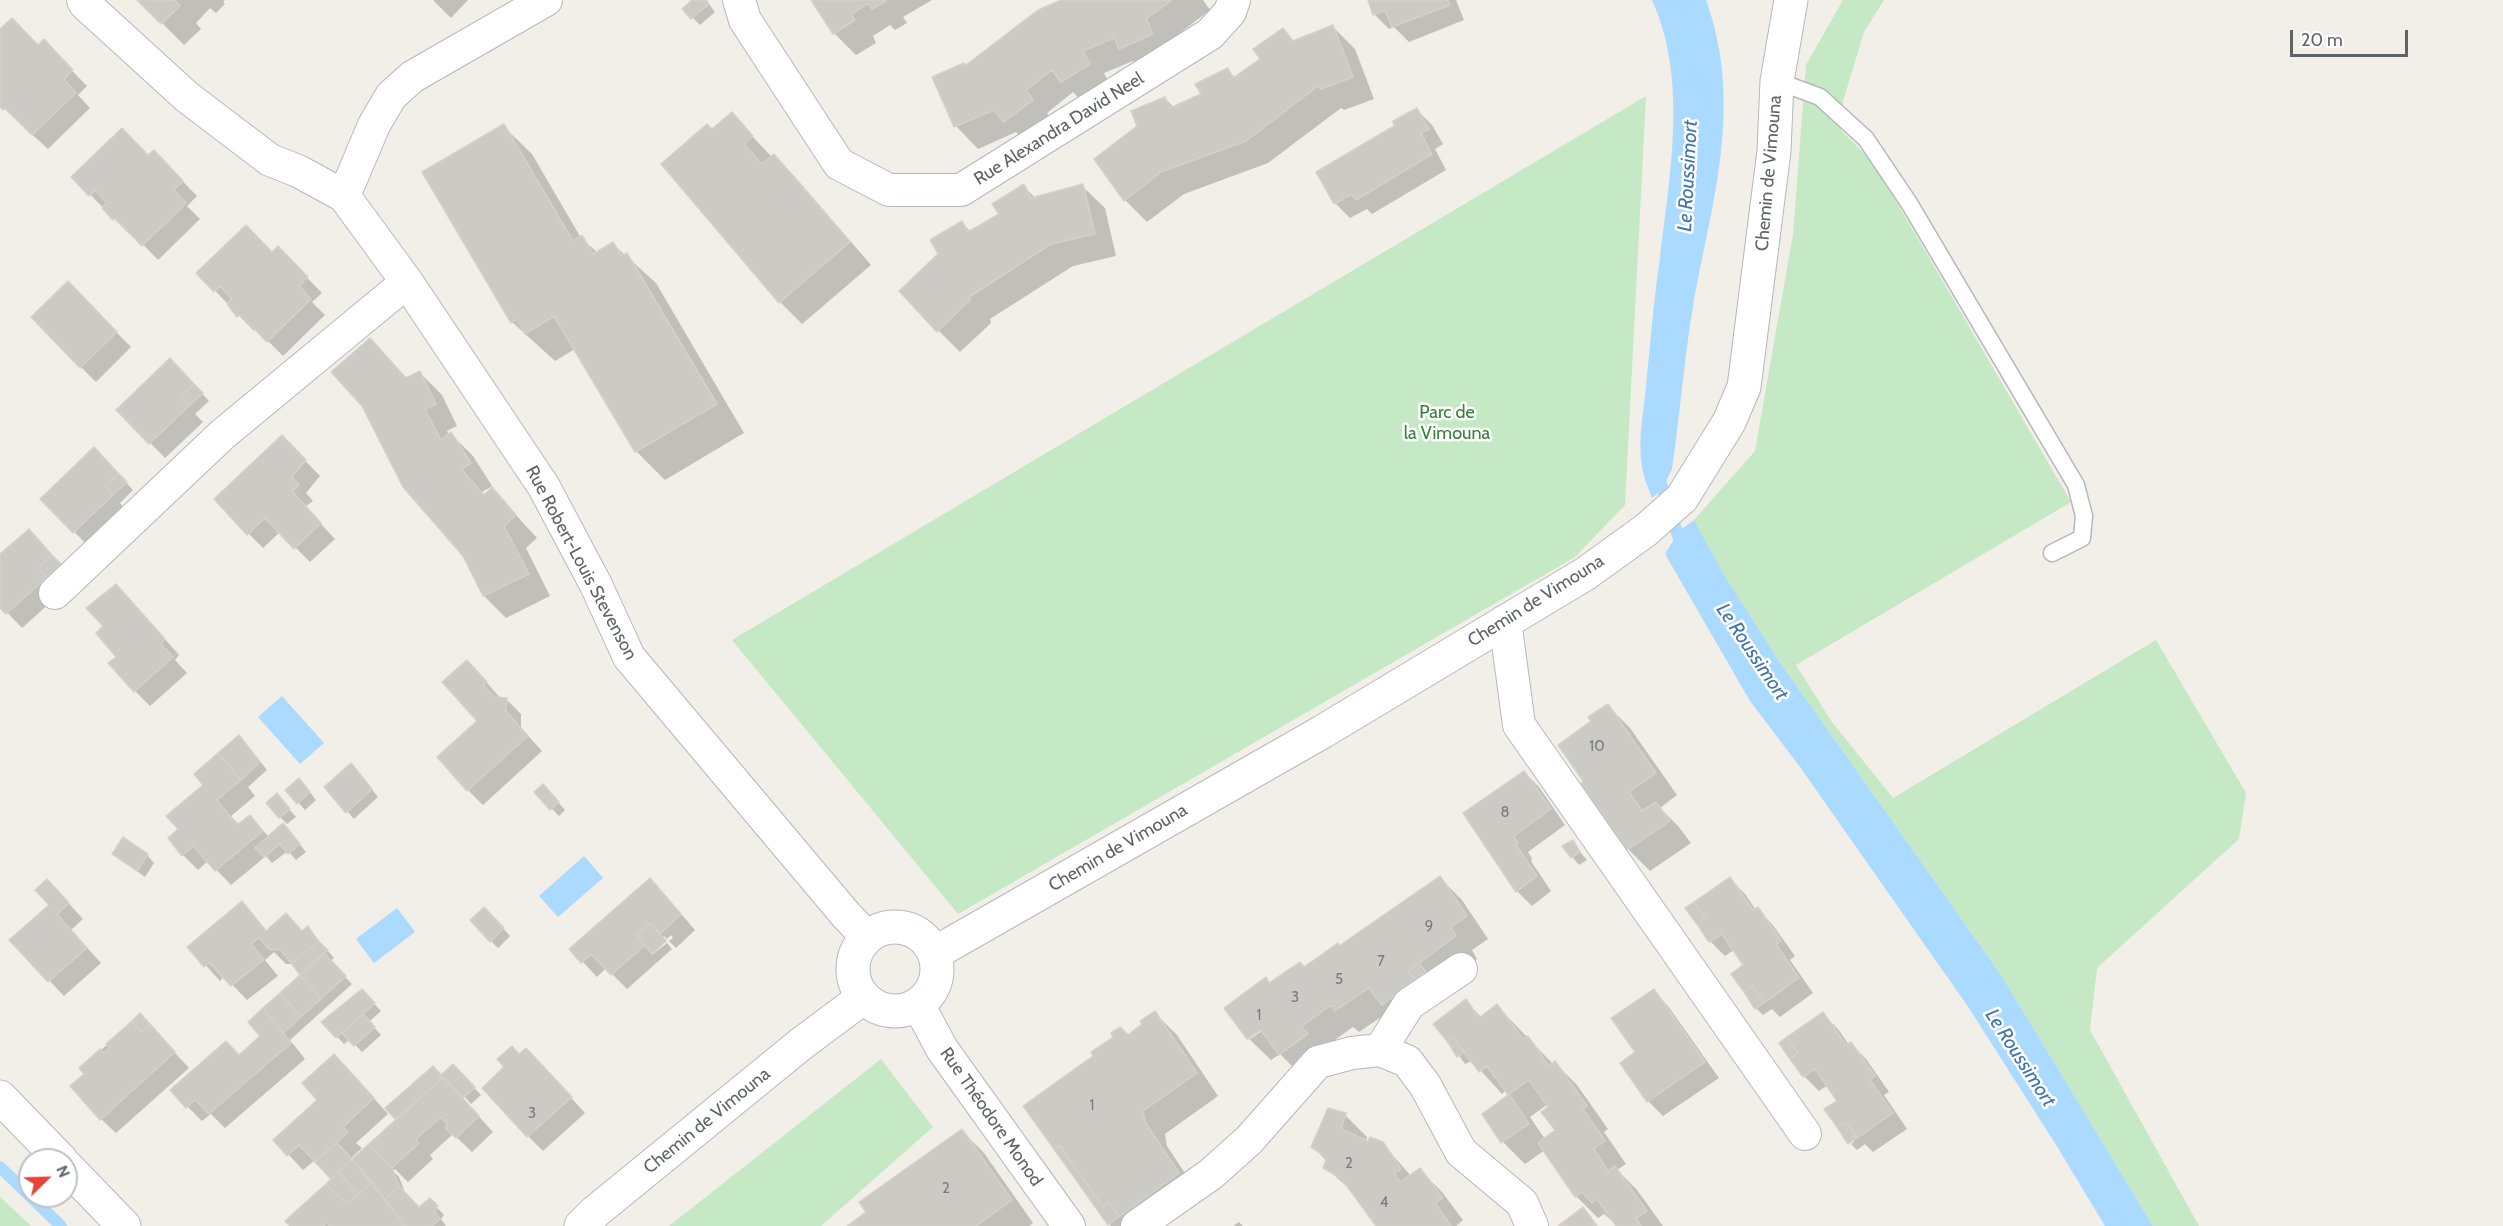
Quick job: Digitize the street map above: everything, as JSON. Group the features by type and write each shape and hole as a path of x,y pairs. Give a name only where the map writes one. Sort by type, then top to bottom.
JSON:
{"street":[{"name":"Rue Robert-Louis Stevenson","path":"83,0 187,97 270,160 298,171 344,196 407,282 544,487 596,585 629,657 867,937"},
{"path":"344,196 370,134 391,96 412,76 546,0"},
{"name":"Rue Alexandra David Neel","path":"739,0 745,20 839,164 889,190 962,190 1210,34 1230,12 1234,0"},
{"name":"Chemin de Vimouna","path":"935,953 1322,732 1585,574 1647,530 1683,498 1729,422 1744,387 1774,151 1777,81 1791,0"},
{"path":"55,593 223,434 407,282"},
{"path":"1505,621 1519,725 1805,1134"},
{"path":"895,926 911,929 923,936 935,953 937,975 931,992 918,1004 901,1011 885,1010 873,1005 857,987 854,976 854,959 860,945 876,931 895,926"},
{"path":"1380,1050 1409,1005 1461,969"},
{"name":"Chemin de Vimouna","path":"581,1226 595,1212 801,1044 864,997"},
{"name":"Rue Théodore Monod","path":"918,1004 942,1049 1066,1225"},
{"path":"1137,1226 1219,1168 1248,1140 1318,1062 1352,1053 1380,1050 1407,1061 1425,1084 1461,1152 1522,1203 1532,1226"},
{"path":"0,1096 50,1148"},
{"path":"78,1178 124,1226"}],"lane":[{"path":"1777,81 1820,97 1866,139 1909,203 2076,485 2084,516 2082,538 2052,553"}],"green space":[{"path":"1843,0 1884,0 1864,32 1843,101 1841,130 1875,165 2071,502 1796,665 1832,722 1893,798 2156,640 2246,793 2239,839 2097,968 2090,1030 2199,1226 2153,1226 2001,975 1779,661 1726,578 1694,520 1755,451 1793,234 1806,65"},
{"name":"Parc de la Vimouna","path":"1646,96 1625,505 1575,557 958,914 732,640"},
{"path":"881,1059 933,1127 821,1226 669,1226"},
{"path":"0,1197 31,1226 0,1226"}],"water":[{"path":"1652,0 1706,0 1717,39 1723,78 1724,115 1715,191 1690,326 1672,469 1662,490 1652,498 1642,467 1641,433 1668,194 1673,94 1670,62 1663,30"},
{"path":"1694,520 1726,578 1779,661 2001,975 2153,1226 2105,1226 1969,1008 1800,767 1750,701 1665,554 1680,530"},
{"path":"282,696 324,743 300,764 258,717"},
{"path":"584,856 603,878 558,917 539,896"},
{"path":"397,908 415,932 374,963 356,939"}],"building":[{"path":"137,0 175,0 180,6 161,24"},
{"path":"692,0 706,0 709,4 691,19 682,9"},
{"path":"811,0 886,1 872,9 868,3 851,14 855,20 833,34"},
{"path":"1061,0 1172,0 1146,19 1153,34 1119,49 1114,38 1083,51 1090,64 1061,82 1052,70 1026,90 1033,100 1004,122 994,110 954,127 932,77 964,63 966,65 1038,10"},
{"path":"1368,0 1448,0 1450,5 1392,27 1385,10 1373,15"},
{"path":"12,18 38,45 44,39 73,70 64,79 76,93 32,135 5,108 3,110 0,107 0,29"},
{"path":"1333,25 1353,77 1321,89 1318,86 1246,141 1161,172 1124,201 1094,159 1137,126 1131,111 1165,97 1170,108 1201,94 1195,84 1228,68 1233,78 1260,59 1253,49 1283,28 1293,41"},
{"path":"1417,108 1429,129 1421,133 1432,154 1356,200 1352,194 1334,204 1316,172 1394,126 1393,121"},
{"path":"732,112 753,136 744,144 762,164 774,154 850,242 779,303 661,164 707,124 712,129"},
{"path":"504,124 573,241 582,235 593,254 613,242 622,256 627,253 717,404 635,452 554,316 525,334 517,319 511,323 422,172"},
{"path":"122,128 148,155 154,150 183,181 174,190 186,203 142,246 102,208 107,203 95,190 89,196 71,177"},
{"path":"1024,184 1031,198 1083,184 1095,234 1051,244 969,297 970,300 937,332 899,291 938,254 930,240 962,221 968,232 999,214 992,204"},
{"path":"246,225 272,252 278,246 308,277 299,286 311,299 267,342 240,314 237,317 227,304 232,299 220,286 214,292 196,273"},
{"path":"68,281 117,332 80,368 31,317"},
{"path":"370,338 406,378 420,371 436,404 425,409 441,440 451,432 471,463 461,469 484,495 492,487 516,515 504,526 529,574 483,596 463,556 403,487 362,406 331,372"},
{"path":"170,358 194,384 180,397 189,406 149,444 116,410"},
{"path":"194,384 203,393 189,406 180,397"},
{"path":"282,435 306,460 292,477 299,485 292,491 321,523 294,549 265,518 247,535 214,499"},
{"path":"94,447 118,473 105,486 113,495 73,533 40,499"},
{"path":"118,473 127,482 113,495 105,486"},
{"path":"29,529 52,555 38,568 47,577 6,614 0,608 0,554"},
{"path":"52,555 61,564 47,577 38,568"},
{"path":"116,584 165,639 161,644 173,657 134,692 108,663 116,657 96,633 103,626 86,608"},
{"path":"467,660 487,682 483,685 494,697 507,698 506,711 528,736 467,791 437,757 477,721 442,682"},
{"path":"1608,704 1656,773 1629,792 1642,811 1656,802 1670,821 1627,850 1581,784 1583,781 1558,745 1591,721 1588,717"},
{"path":"239,735 260,762 241,780 218,753"},
{"path":"218,753 241,780 217,800 237,825 250,815 263,831 215,871 193,846 182,856 168,838 178,829 166,816 203,785 194,774"},
{"path":"351,763 372,789 346,813 324,787"},
{"path":"1524,771 1551,809 1514,836 1518,843 1516,845 1537,876 1516,892 1463,813"},
{"path":"299,778 310,792 297,804 285,790"},
{"path":"543,784 559,802 550,810 534,792"},
{"path":"277,793 290,809 279,818 266,803"},
{"path":"283,823 300,844 288,854 280,844 264,857 255,848"},
{"path":"123,837 148,854 137,871 112,854"},
{"path":"1573,840 1580,852 1571,858 1562,846"},
{"path":"1440,876 1467,916 1451,927 1456,936 1408,971 1415,979 1382,1005 1369,988 1335,1011 1331,1005 1301,1027 1308,1034 1279,1055 1261,1030 1247,1039 1224,1008 1266,977 1269,983 1300,962 1304,967 1338,943 1339,946"},
{"path":"1730,877 1753,910 1758,907 1781,941 1776,944 1799,978 1764,1003 1752,986 1744,992 1731,974 1743,965 1722,934 1709,942 1697,924 1705,918 1694,902"},
{"path":"650,878 681,914 660,934 651,923 637,935 645,945 611,975 591,954 581,963 569,949"},
{"path":"47,879 69,903 57,914 87,948 48,982 9,940 49,905 35,890"},
{"path":"242,901 266,931 286,913 302,931 308,926 318,941 292,964 280,949 270,950 259,938 251,944 264,960 231,986 209,962 204,967 187,947"},
{"path":"1694,902 1705,918 1697,924 1685,908"},
{"path":"484,907 504,928 490,942 470,920"},
{"path":"651,923 666,941 652,954 637,935"},
{"path":"318,941 328,950 300,975 292,964"},
{"path":"324,953 346,976 321,999 300,975"},
{"path":"1419,963 1426,972 1415,979 1408,971"},
{"path":"300,975 321,999 301,1017 280,993"},
{"path":"1752,986 1764,1003 1755,1009 1744,992"},
{"path":"362,989 375,1003 336,1038 321,1022"},
{"path":"1654,989 1705,1062 1647,1102 1620,1063 1635,1052 1611,1018"},
{"path":"280,993 301,1017 283,1033 263,1008"},
{"path":"1466,999 1479,1018 1497,1004 1523,1039 1528,1036 1549,1066 1555,1061 1587,1106 1583,1109 1605,1141 1594,1149 1608,1171 1615,1166 1647,1211 1636,1218 1641,1226 1616,1226 1597,1199 1592,1203 1582,1192 1575,1197 1538,1143 1555,1130 1541,1112 1548,1107 1529,1080 1509,1094 1529,1124 1501,1143 1482,1114 1508,1095 1487,1066 1479,1072 1453,1037 1447,1041 1433,1024"},
{"path":"263,1008 291,1043 209,1114 195,1100 186,1108 170,1090 226,1041 239,1055 260,1036 248,1022"},
{"path":"1155,1011 1197,1073 1143,1111 1145,1122 1179,1173 1119,1217 1109,1203 1103,1207 1060,1146 1054,1149 1023,1106 1093,1056 1091,1052 1113,1037 1111,1033 1120,1027 1128,1035 1142,1024 1140,1021"},
{"path":"1823,1012 1846,1045 1851,1042 1875,1076 1870,1080 1893,1113 1857,1138 1846,1122 1837,1127 1824,1109 1837,1101 1815,1069 1803,1077 1790,1059 1798,1053 1787,1037"},
{"path":"140,1013 150,1024 141,1032 132,1021"},
{"path":"363,1014 375,1027 354,1046 342,1033"},
{"path":"132,1021 141,1032 150,1024 175,1052 100,1120 70,1086 84,1074 79,1068 100,1049 104,1053 110,1048 106,1044"},
{"path":"1453,1037 1464,1052 1457,1057 1447,1041"},
{"path":"1787,1037 1798,1053 1790,1059 1779,1043"},
{"path":"512,1046 519,1054 526,1048 572,1097 527,1137 482,1088 504,1067 497,1059"},
{"path":"334,1054 374,1098 343,1127 348,1132 315,1162 299,1145 287,1156 273,1140 317,1100 302,1083"},
{"path":"453,1064 475,1087 463,1098 441,1075"},
{"path":"433,1066 443,1077 396,1120 385,1108"},
{"path":"443,1077 479,1116 456,1138 445,1128 448,1125 441,1117 416,1139 419,1143 392,1168 369,1144"},
{"path":"1328,1108 1346,1113 1341,1129 1368,1141 1370,1137 1383,1142 1401,1169 1394,1173 1400,1182 1420,1168 1443,1198 1435,1203 1451,1226 1376,1226 1341,1178 1323,1168 1327,1157 1311,1147"},
{"path":"1846,1122 1857,1138 1848,1144 1837,1127"},
{"path":"962,1129 1012,1200 976,1226 847,1226 866,1212 859,1202"},
{"path":"337,1143 352,1159 331,1179 315,1162"},
{"path":"369,1144 392,1168 399,1186 385,1200 352,1159"},
{"path":"1060,1146 1103,1207 1109,1203 1119,1217 1108,1225 1054,1149"},
{"path":"352,1159 372,1182 358,1194 338,1172"},
{"path":"338,1172 358,1194 347,1204 326,1184"},
{"path":"372,1182 405,1226 330,1226 327,1223 323,1226 290,1226 285,1221 326,1184 347,1204"},
{"path":"399,1186 419,1207 430,1198 438,1206 434,1211 440,1219 432,1226 405,1226 385,1200"},
{"path":"1583,1207 1597,1226 1558,1226"}],"waterway":[{"name":"Le Roussimort","path":"1658,474 1682,548"},
{"path":"0,1167 18,1184"},
{"path":"42,1208 61,1226"}]}
